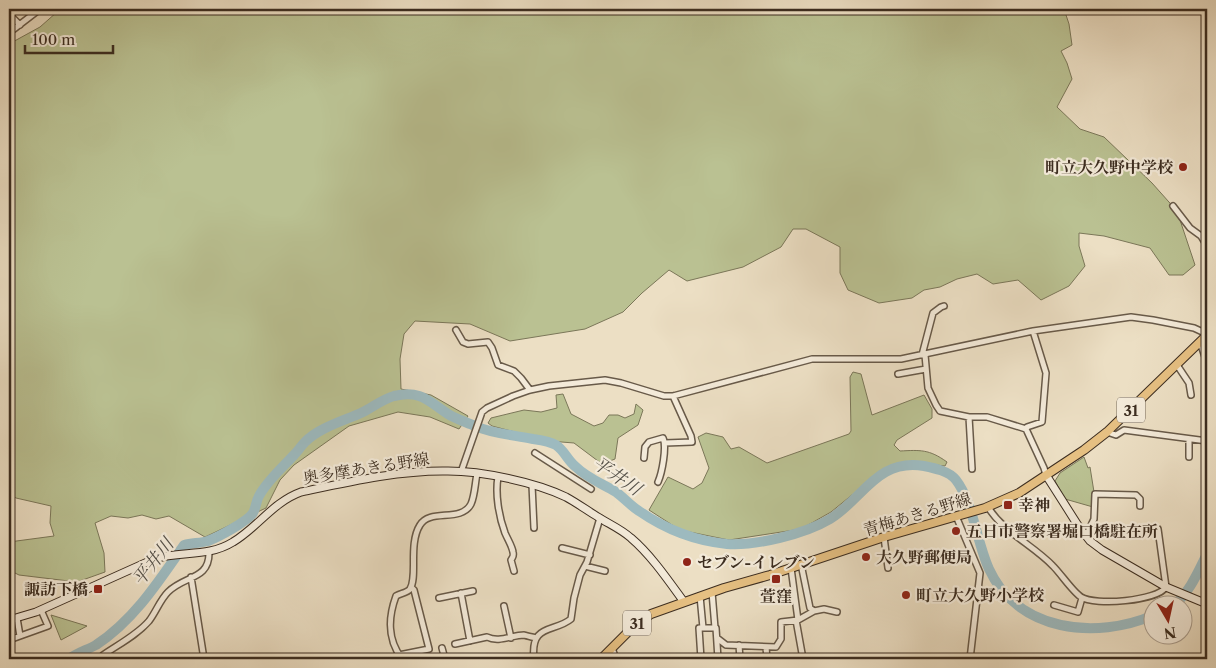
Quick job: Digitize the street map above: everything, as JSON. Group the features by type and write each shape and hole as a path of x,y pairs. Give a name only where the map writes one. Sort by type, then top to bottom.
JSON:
{"main road":[{"name":"青梅あきる野線","path":"601,659 644,618 684,602 884,536 986,507 1019,492 1046,476 1107,432 1207,334"},
{"name":"奥多摩あきる野線","path":"9,620 41,610 144,563 167,556 209,553 232,543 288,497 301,492 414,472 461,472 498,477 532,485 566,497 622,531 640,547 684,602"},
{"path":"1046,476 1086,536 1102,550 1166,587 1207,604"}],"street":[{"path":"9,28 14,29 40,9"},
{"path":"9,14 20,25"},
{"path":"1173,206 1190,228 1201,236 1207,246"},
{"path":"944,306 933,313 924,355 928,388 936,405 940,411 968,417 988,418 1026,429 1046,476"},
{"path":"461,472 482,412 513,396 549,386 605,380 621,382 664,396 673,396 812,359 901,359 1033,331 1132,317 1194,328 1207,334"},
{"path":"456,330 463,342 468,344 488,342 498,365 514,371 522,378 530,390"},
{"path":"1026,429 1042,422 1046,373 1033,331"},
{"path":"1200,342 1207,363"},
{"path":"1177,365 1189,383 1192,395"},
{"path":"898,374 926,369"},
{"path":"665,443 692,442 692,436 673,396"},
{"path":"968,417 973,456 972,469"},
{"path":"1107,432 1116,434 1124,430 1207,441"},
{"path":"644,458 644,447 650,442 663,438 665,443 662,471 658,482"},
{"path":"1189,439 1189,458"},
{"path":"535,453 592,489"},
{"path":"411,586 414,590 430,649 401,657 394,646 392,637 390,625 391,610 396,596 406,593 411,586 414,568 414,543 420,525 423,521 430,518 460,513 466,510 470,505 477,474"},
{"path":"498,477 496,486 501,516 504,532 513,551 511,560 514,571"},
{"path":"532,485 534,528"},
{"path":"1086,536 1094,520 1095,494 1136,495 1140,499 1140,506"},
{"path":"986,507 997,519 1051,564 1082,598 1095,601 1141,599 1163,592 1166,587 1158,529"},
{"path":"957,516 980,573 970,659"},
{"path":"534,659 533,652 536,638 545,630 565,624 571,619 580,575 590,555 600,518"},
{"path":"884,536 888,568"},
{"path":"562,548 590,555"},
{"path":"106,659 103,655 142,629 168,592 207,567 209,553"},
{"path":"801,564 810,608 814,611"},
{"path":"585,566 604,571"},
{"path":"791,568 802,659"},
{"path":"191,577 204,659"},
{"path":"439,598 473,591"},
{"path":"712,592 718,659"},
{"path":"461,594 470,641"},
{"path":"700,596 703,628"},
{"path":"1054,605 1078,612 1082,598"},
{"path":"504,606 511,638"},
{"path":"717,638 726,645 776,647 781,639 780,622 797,620 814,611 824,609 837,612"},
{"path":"9,640 48,626 41,610"},
{"path":"17,618 20,636"},
{"path":"701,659 699,628 715,628"},
{"path":"455,644 487,637 491,639 511,638 523,635 536,638"},
{"path":"738,645 740,659"},
{"path":"766,647 767,659"},
{"path":"442,648 445,659"},
{"path":"612,648 616,659"}],"green space":[{"path":"57,9 1064,9 1069,24 1072,45 1061,51 1072,79 1057,107 1080,129 1104,137 1152,183 1177,211 1195,265 1183,275 1169,275 1150,248 1104,236 1079,233 1079,246 1085,266 1069,286 1041,300 1018,280 993,284 977,274 957,279 940,287 924,290 912,298 879,303 848,290 840,273 840,247 806,229 793,229 781,247 743,267 687,281 669,270 623,312 585,329 510,341 470,324 415,321 404,334 400,359 401,389 431,395 468,416 459,429 430,417 398,412 349,426 294,465 280,480 266,508 205,537 169,516 156,519 142,515 128,518 111,516 95,523 104,553 105,572 77,582 19,575 9,570 9,542 54,536 50,523 51,506 16,498 9,494 9,44 40,27 57,12"},
{"path":"853,372 861,374 872,415 924,395 932,409 932,418 897,440 894,445 900,451 919,451 935,455 947,462 945,466 908,462 874,477 831,512 801,529 729,540 680,530 649,510 668,477 693,489 702,483 709,468 698,437 706,433 723,437 731,449 739,447 767,463 849,434 851,431 850,377"},
{"path":"563,394 571,414 594,426 603,423 609,415 618,415 625,418 634,414 636,404 643,410 638,425 618,438 615,459 602,464 574,443 549,441 492,426 488,423 491,418 524,410 541,412 557,408 556,395"},
{"path":"1084,457 1088,468 1090,467 1094,492 1093,507 1065,499 1055,481 1060,473"},
{"path":"51,615 87,626 61,640"}],"waterway":[{"name":"平井川","path":"69,659 96,645 122,624 145,599 184,545 208,541 250,517 266,485 311,437 325,428 363,412 386,399 411,394 424,398 451,416 482,429 553,444 559,447 580,471 616,492 633,507 649,517 670,529 692,537 727,544 766,541 807,530 842,511 872,482 894,468 908,465 937,469 953,477 962,489 989,569 1002,590 1019,606 1039,618 1061,625 1084,628 1108,627 1144,618"},
{"name":"平井川","path":"1182,596 1197,575 1207,554"}],"place":[{"name":"町立大久野中学校","path":"1183,167"},
{"name":"幸神","path":"1008,505"},
{"name":"五日市警察署堀口橋駐在所","path":"956,531"},
{"name":"大久野郵便局","path":"866,557"},
{"name":"セブン-イレブン","path":"687,562"},
{"name":"萱窪","path":"776,579"},
{"name":"諏訪下橋","path":"98,589"},
{"name":"町立大久野小学校","path":"906,595"}]}
